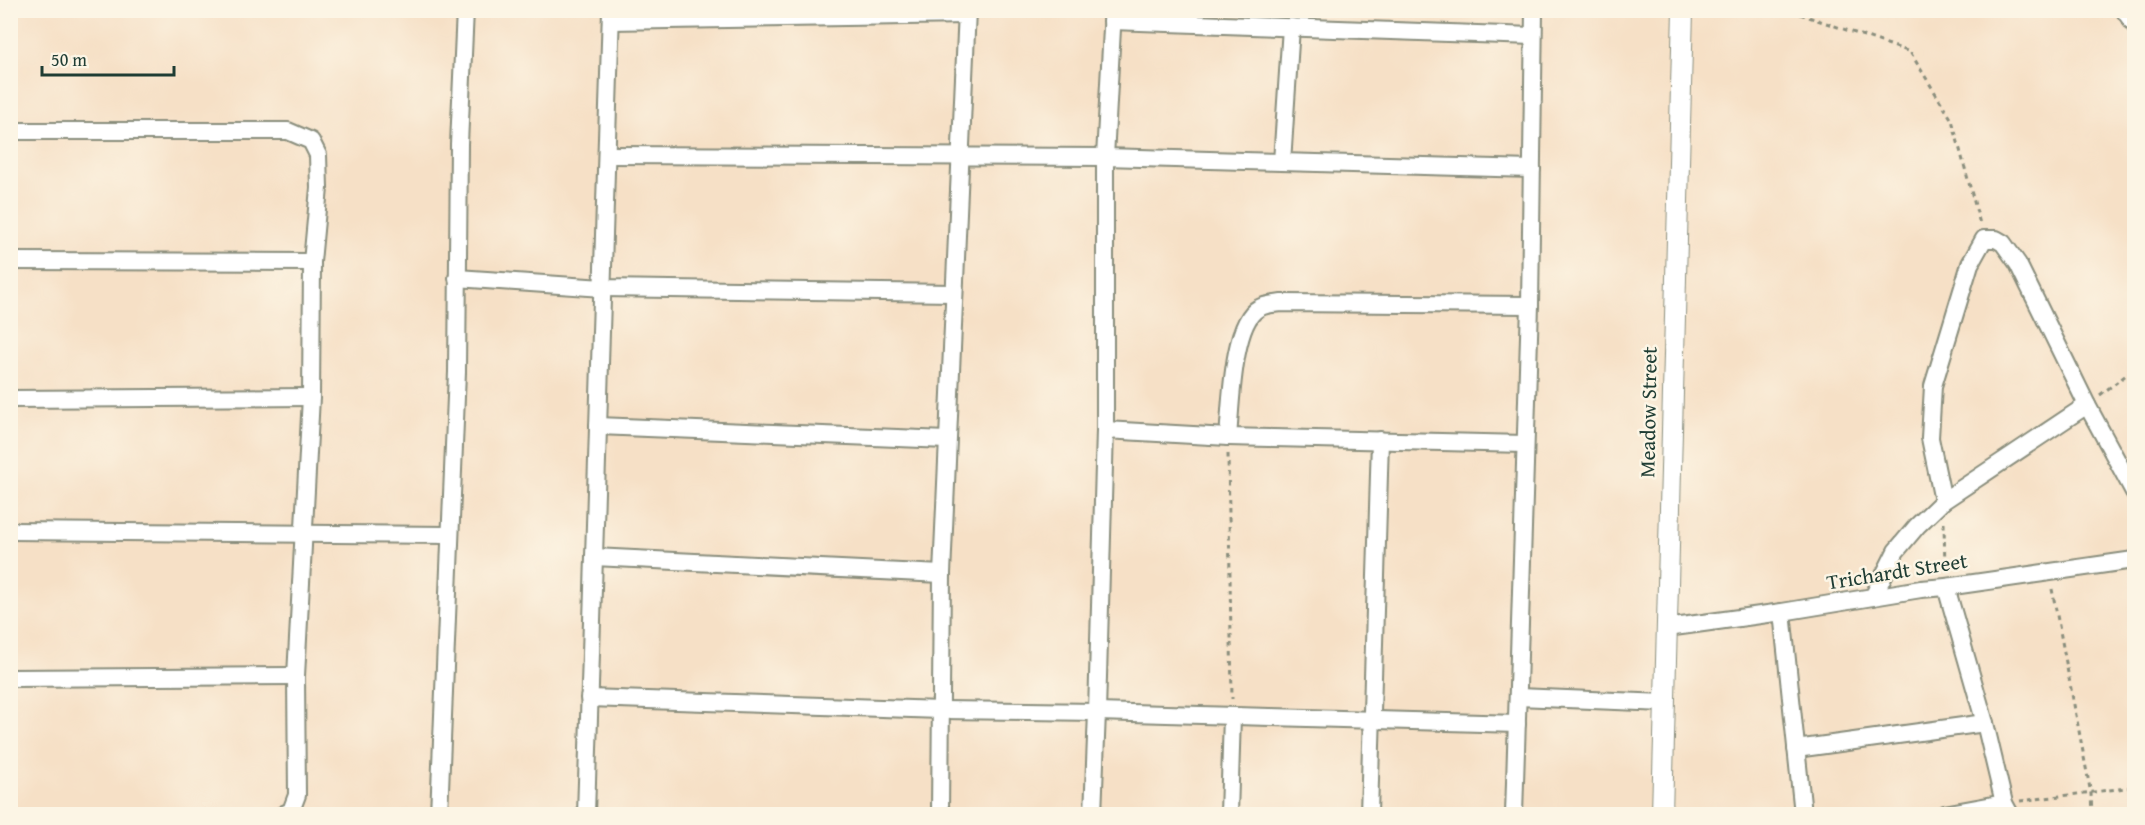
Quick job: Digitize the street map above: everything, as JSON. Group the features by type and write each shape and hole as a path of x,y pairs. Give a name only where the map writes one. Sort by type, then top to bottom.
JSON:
{"street":[{"path":"439,814 457,372 459,144 465,10"},
{"path":"1514,814 1530,305 1534,10"},
{"name":"Meadow Street","path":"1662,814 1683,10"},
{"path":"2124,10 2134,24"},
{"path":"586,814 611,16 967,13 942,574 940,814"},
{"path":"1093,814 1105,430 1105,157 1112,16 1267,18 1291,27 1533,36"},
{"path":"1282,162 1291,27"},
{"path":"10,131 288,131 302,135 311,141 318,154 319,188 312,262 311,397 296,676 297,795 291,811 284,814"},
{"path":"607,154 1105,157 1532,169"},
{"path":"1943,501 1930,438 1933,386 1970,264 1984,238 1996,239 2009,250 2087,405 2134,492"},
{"path":"10,261 312,262"},
{"path":"458,278 603,288 954,293"},
{"path":"1228,436 1235,363 1241,332 1249,315 1260,307 1282,303 1530,305"},
{"path":"10,399 311,397"},
{"path":"1873,597 1896,551 1917,526 1943,501 2087,405"},
{"path":"598,426 947,440"},
{"path":"1105,430 1228,436 1526,444"},
{"path":"1369,814 1380,440"},
{"path":"10,531 450,535"},
{"path":"594,557 942,574"},
{"name":"Trichardt Street","path":"1667,628 1782,612 1921,588 1946,587 2134,560"},
{"path":"1944,814 2007,809 1946,587"},
{"path":"1782,612 1803,814"},
{"path":"10,678 296,676"},
{"path":"1518,697 1665,703"},
{"path":"589,698 941,710 1517,724"},
{"path":"1229,814 1232,716"},
{"path":"1796,749 1985,723"}],"path":[{"path":"1783,10 1910,52 1952,120 1984,238"},
{"path":"2087,405 2134,369"},
{"path":"1228,436 1232,716"},
{"path":"1943,501 1946,587"},
{"path":"2049,572 2091,794 2092,814"},
{"path":"2007,809 2134,787"}]}
